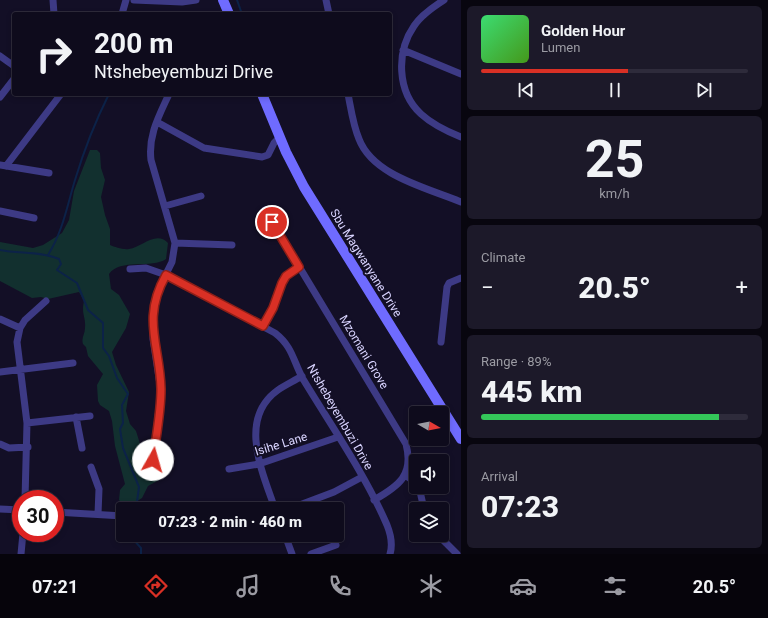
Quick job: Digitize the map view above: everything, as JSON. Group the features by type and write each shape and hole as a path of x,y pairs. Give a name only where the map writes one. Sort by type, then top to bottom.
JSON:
{"main road":[{"path":"223,0 228,12"},
{"name":"Sbu Magwanyane Drive","path":"263,96 280,137 304,187 461,439"}],"street":[{"path":"53,0 54,12"},
{"path":"123,12 126,0"},
{"path":"134,0 182,2 196,0"},
{"path":"326,0 329,12"},
{"path":"444,0 423,15 414,26 403,50 401,65 403,79 412,103 420,114 431,123 461,137"},
{"path":"403,50 461,74"},
{"path":"0,56 12,65"},
{"path":"0,98 12,83"},
{"path":"49,173 3,165 59,96"},
{"path":"153,460 161,391 153,339 153,319 157,292 172,262 175,243 150,153 151,134 168,96"},
{"path":"348,96 358,139 372,160 391,173 461,202"},
{"path":"157,122 204,148 262,156 268,155 274,143 280,137"},
{"path":"165,206 201,196"},
{"name":"Mzomani Grove","path":"265,210 406,444 409,454 406,475"},
{"path":"0,211 34,218"},
{"path":"175,243 232,245"},
{"path":"263,326 273,308 286,276 299,267"},
{"name":"Ntshebeyembuzi Drive","path":"130,269 146,268 166,275 263,326 275,333 287,344 302,376 374,500 391,535 392,547 390,554"},
{"path":"441,342 447,287 449,283 461,278"},
{"path":"26,490 28,447 27,423 17,342 20,328 31,313 46,301"},
{"path":"0,319 20,328"},
{"path":"0,372 73,363"},
{"path":"273,502 259,464 256,446 256,429 262,407 278,390 302,376"},
{"path":"27,423 90,416"},
{"path":"76,417 82,448"},
{"name":"Isihe Lane","path":"229,469 259,464 338,437"},
{"path":"0,444 9,448 28,447"},
{"path":"91,467 99,489 98,514"},
{"path":"374,500 391,490 406,475 409,477"},
{"path":"307,502 343,488 362,477"},
{"path":"0,509 12,510"},
{"path":"64,512 116,515"},
{"path":"21,554 22,542"},
{"path":"288,542 292,554"},
{"path":"311,554 336,545"},
{"path":"447,550 457,554"}],"green space":[{"path":"90,150 97,150 100,153 101,168 105,180 101,197 110,229 110,245 122,249 129,249 149,240 159,238 168,243 166,259 160,262 121,266 114,269 109,274 111,289 119,295 130,314 126,328 112,352 116,365 129,392 126,411 130,424 136,431 142,450 148,455 161,479 148,486 142,498 136,502 121,502 119,500 120,490 125,484 115,446 112,421 109,411 100,405 98,401 97,385 103,374 88,356 86,347 82,340 85,330 83,309 84,301 79,292 48,299 41,297 32,298 0,281 0,242 33,248 43,245 62,233 69,220 74,191"}],"waterway":[{"path":"237,0 241,12"},
{"path":"48,255 61,228 86,147 108,96"},
{"path":"0,250 52,256 59,259 61,264 57,270 77,283 88,310 103,323 103,348 109,356 117,378 128,394 122,405 123,423 120,429 123,448 139,487 137,502"},
{"path":"136,542 141,548 141,554"}],"route":[{"path":"153,460 161,383 152,328 155,299 161,283 166,275 263,326 273,308 286,276 299,267 272,222"}]}
